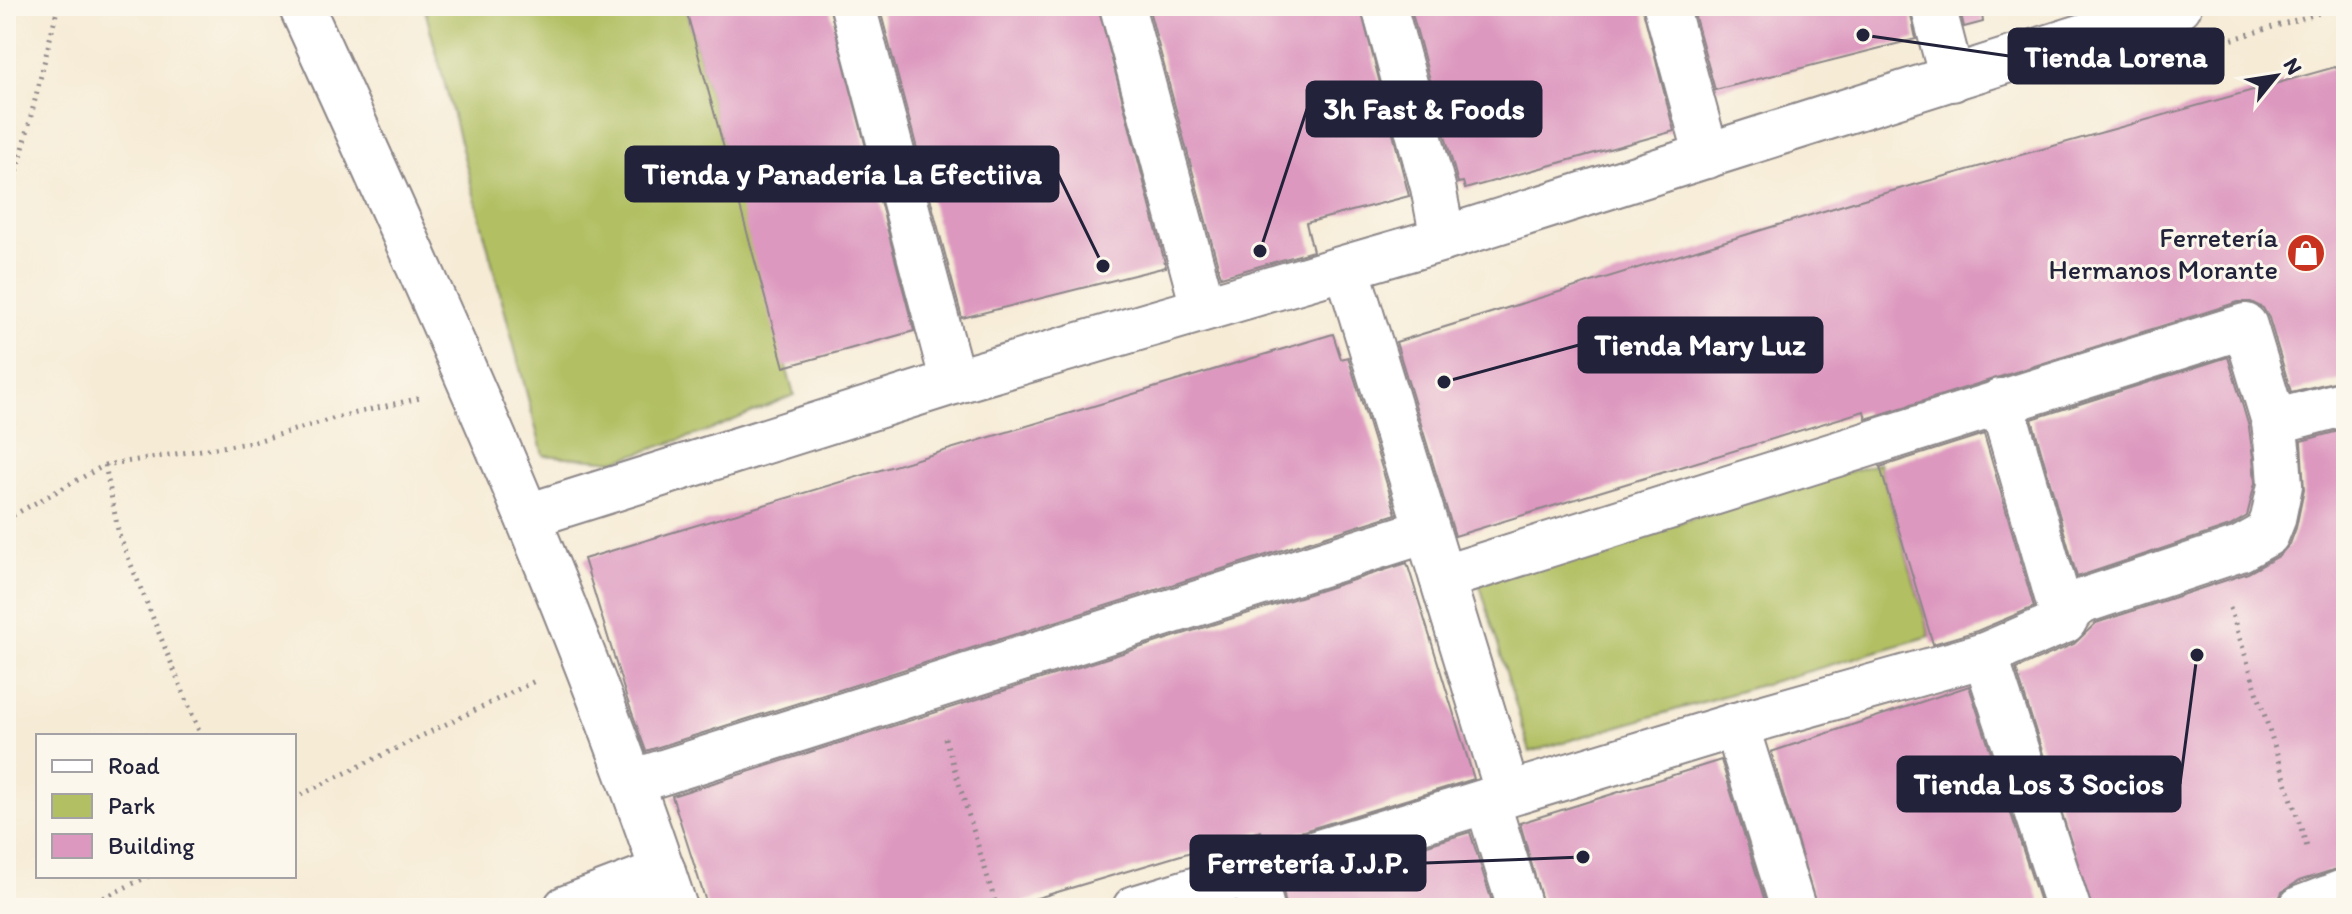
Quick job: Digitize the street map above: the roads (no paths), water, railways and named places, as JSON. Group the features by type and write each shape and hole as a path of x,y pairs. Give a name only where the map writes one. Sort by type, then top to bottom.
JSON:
{"street":[{"path":"301,6 473,385 528,516 585,657 669,890 566,908"},
{"path":"853,6 953,382"},
{"path":"1122,6 1203,307"},
{"path":"1384,6 1433,187 1443,239"},
{"path":"1666,6 1707,156"},
{"path":"1933,6 1952,79"},
{"path":"528,516 953,382 1443,239 2179,6"},
{"path":"1347,268 1442,578 1498,797 1520,908"},
{"path":"1135,908 1257,891 1498,797 1736,725 1985,655 2064,621 2072,608 2086,600 2258,541 2267,534 2280,485 2274,422 2245,326 1442,578"},
{"path":"2001,401 2064,621"},
{"path":"2274,422 2346,403"},
{"path":"632,782 1426,531"},
{"path":"1985,655 2068,908"},
{"path":"1736,725 1793,908"}],"place":[{"name":"Tienda Lorena","path":"1863,35"},
{"name":"3h Fast & Foods","path":"1260,251"},
{"name":"Ferretería Hermanos Morante","path":"2306,253"},
{"name":"Tienda y Panadería La Efectiiva","path":"1103,266"},
{"name":"Tienda Mary Luz","path":"1444,382"},
{"name":"Tienda Los 3 Socios","path":"2197,655"},
{"name":"Ferretería J.J.P.","path":"1583,857"}]}
